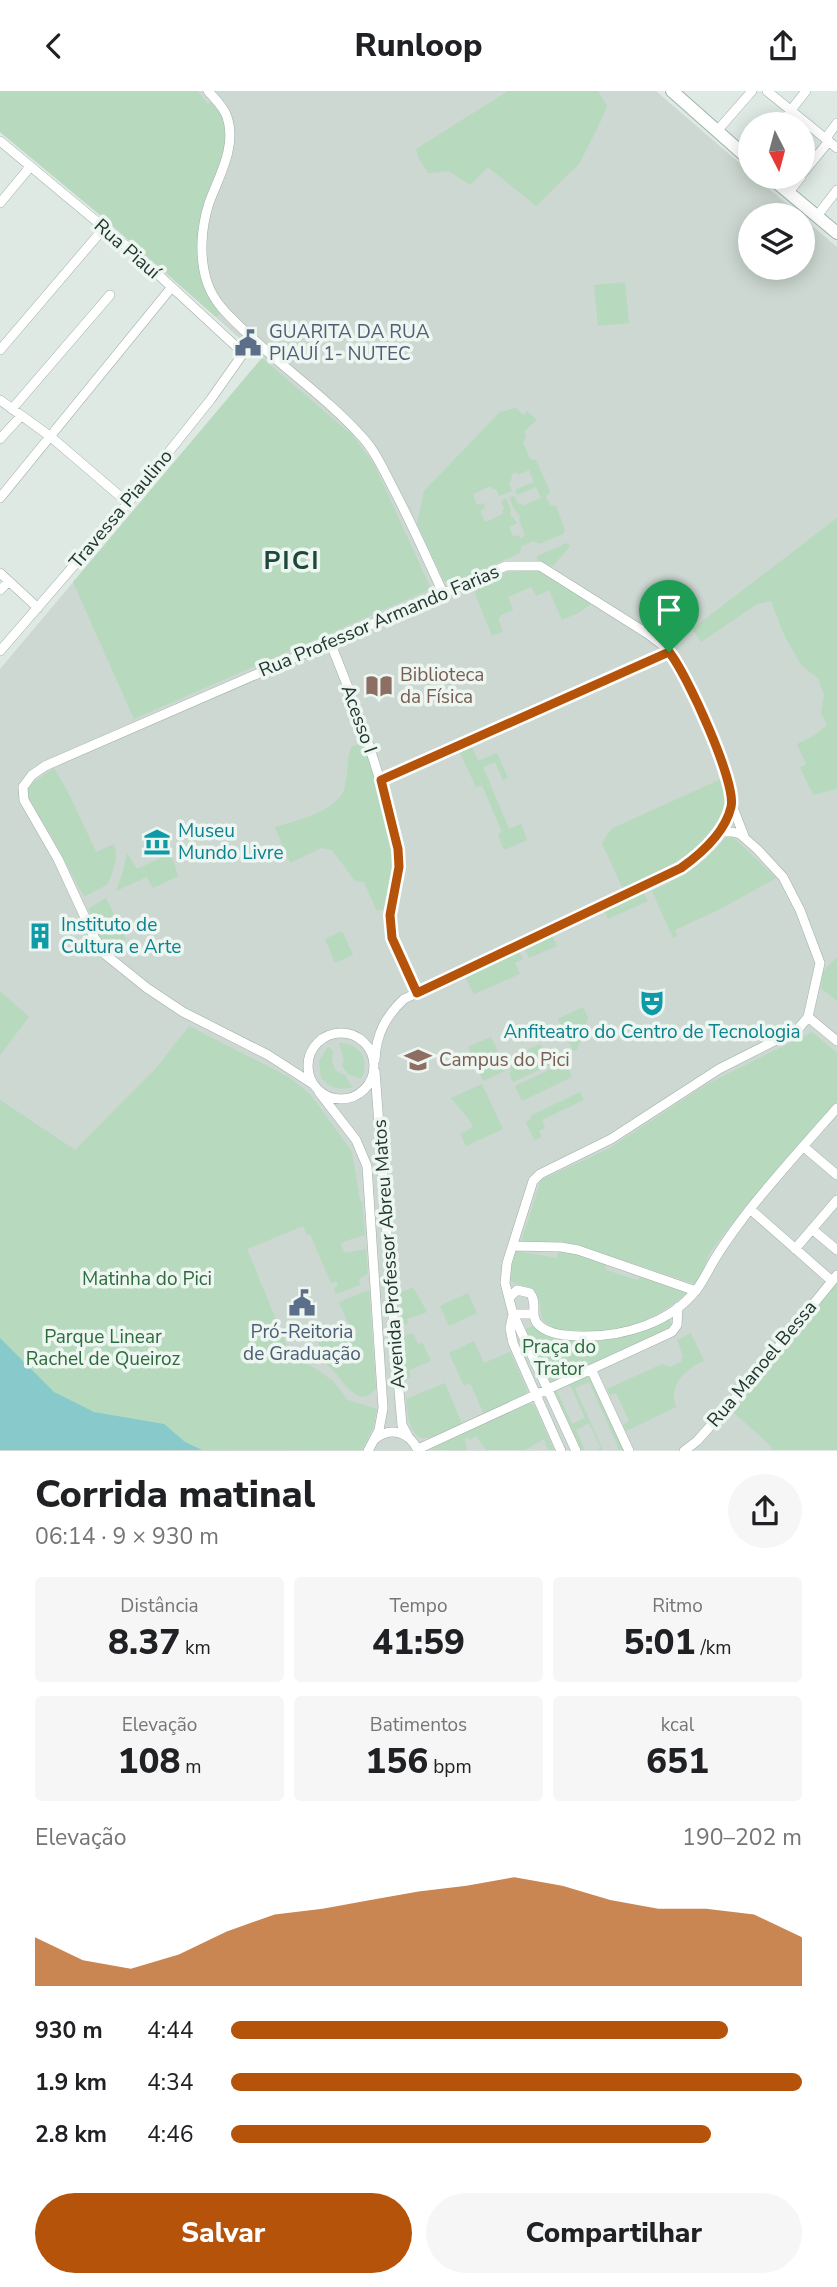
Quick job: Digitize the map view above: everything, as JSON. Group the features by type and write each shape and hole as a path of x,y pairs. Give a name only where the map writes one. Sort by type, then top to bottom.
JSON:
{"street":[{"path":"208,91 226,114 229,134 228,152 209,204 203,230 203,262 207,281 225,313 349,422 366,441 403,507 443,593"},
{"path":"672,91 688,96 717,131 738,150"},
{"path":"717,131 752,91"},
{"path":"767,91 837,148"},
{"path":"791,110 806,91"},
{"path":"816,155 837,123"},
{"name":"Rua Piauí","path":"0,141 104,228 240,350 242,358 238,363"},
{"path":"0,203 30,167"},
{"path":"785,189 837,233"},
{"path":"817,216 837,190"},
{"path":"0,350 104,228"},
{"path":"0,498 171,288"},
{"path":"12,409 110,295"},
{"name":"Travessa Piaulino","path":"0,650 128,503 238,363"},
{"path":"0,400 51,437 128,503"},
{"path":"0,439 21,415"},
{"name":"Rua Professor Armando Farias","path":"316,1088 268,1055 183,1012 147,988 106,955 94,937 58,859 24,800 23,787 32,775 45,766 506,566 540,566 648,634 669,652 686,679 724,768 732,805 747,840"},
{"path":"0,573 38,608"},
{"path":"0,590 8,582"},
{"name":"Acesso I","path":"332,647 381,780 398,849 399,867 390,915 392,938 417,993"},
{"path":"381,780 669,652"},
{"path":"375,1060 370,1048 362,1040 342,1033 331,1034 313,1047 307,1068 316,1088 335,1099 346,1100 357,1096 366,1089 375,1071 382,1026 389,1013 404,999 681,868 700,854 720,832 732,805"},
{"path":"576,1451 513,1314 505,1275 533,1181 540,1174 611,1139 719,1069 798,1029 808,1017 818,975 818,954 783,877 747,840 732,832 720,832"},
{"path":"808,1017 837,1041"},
{"name":"Avenida Professor Abreu Matos","path":"375,1071 402,1425 408,1436"},
{"name":"Avenida Professor Abreu Matos","path":"316,1088 356,1140 367,1166 383,1420 368,1451"},
{"path":"509,1298 517,1290 530,1293 535,1303 534,1314 538,1324 551,1332 569,1336 598,1337 633,1330 678,1307 696,1291 724,1244 750,1209 837,1108"},
{"path":"804,1147 837,1175"},
{"path":"795,1249 837,1200"},
{"path":"750,1209 795,1249 834,1278"},
{"path":"812,1229 837,1250"},
{"path":"514,1246 578,1250 696,1291"},
{"name":"Rua Manoel Bessa","path":"684,1451 697,1441 754,1377 834,1278"},
{"path":"374,1440 394,1431 408,1436 418,1450 672,1332 677,1325 678,1307"},
{"path":"513,1314 534,1314"},
{"path":"513,1314 511,1338 561,1451"},
{"path":"380,1358 396,1356"},
{"path":"591,1369 629,1451"}],"shaded area":[{"name":"Campus do Pici","path":"0,91 656,91 738,162 738,189 769,189 786,203 738,203 738,280 815,280 815,228 837,247 837,1450 0,1451 0,669 262,358 100,215 0,132"}],"green space":[{"path":"0,91 197,91 208,104 211,102 224,120 226,147 199,231 197,253 204,285 220,314 216,317 0,132"},
{"path":"508,91 598,91 607,106 579,164 536,206 488,167 470,185 449,171 428,173 416,149"},
{"path":"625,282 629,323 598,326 594,285"},
{"path":"262,358 352,435 374,464 431,589 134,719 73,582"},
{"path":"516,408 523,415 527,411 537,420 524,431 526,437 523,443 530,459 536,460 550,491 546,497 550,505 556,506 565,530 563,534 539,544 533,541 521,546 520,553 449,584 444,581 417,523 424,491 500,412","holes":["529,470 534,482 515,490 517,495 536,487 541,498 522,506 514,496 509,497 520,516 525,535 521,539 519,535 513,537 509,527 517,523 510,514 506,498 501,502 505,509 503,514 485,522 480,511 485,508 483,503 477,505 473,494 491,486 499,496 512,491 509,483 512,474 517,472 518,475"]},
{"path":"837,518 837,789 813,795 800,767 806,764 797,744 827,725 821,713 824,695 818,678 802,666 785,637 771,601 757,604 701,642 692,629"},
{"path":"567,543 570,546 553,566 537,561 537,556"},
{"path":"531,569 542,572 591,604 562,620 549,590 536,596 531,587 508,597 513,610 501,615 498,620 503,631 492,636 472,586 503,573"},
{"path":"359,744 367,748 392,831 395,863 386,908 377,911 364,882 355,881 332,850 321,848 290,863 275,827 316,814 335,802 342,795 345,786 351,747"},
{"path":"471,745 478,761 497,753 508,778 503,780 495,762 483,767 509,829 521,824 527,840 504,850 498,835 502,832 482,785 476,787 460,753"},
{"path":"54,768 96,852 114,844 115,865 107,885 85,896 27,797 28,786"},
{"path":"721,779 726,806 721,820 711,834 684,856 623,889 602,843 611,829"},
{"path":"726,837 734,838 776,878 675,930 677,936 673,938 652,891 692,869"},
{"path":"127,853 137,869 171,853 178,876 153,888 147,877 116,891"},
{"path":"643,892 648,901 608,919 604,910"},
{"path":"106,898 126,939 108,948 98,935 88,909"},
{"path":"342,931 353,955 335,963 325,939"},
{"path":"552,936 557,946 529,958 525,949"},
{"path":"519,951 523,959 515,963 520,974 474,994 465,977"},
{"path":"837,957 837,1001 821,988 823,971"},
{"path":"0,991 29,1017 0,1055"},
{"path":"583,1007 588,1018 577,1050 573,1051 558,1019"},
{"name":"Matinha do Pici","path":"189,1026 289,1077 310,1094 352,1152 362,1201 365,1235 345,1241 341,1245 345,1253 366,1249 368,1274 359,1279 360,1285 336,1294 336,1281 331,1283 310,1234 307,1235 303,1226 247,1249 293,1361 310,1365 333,1381 348,1400 377,1409 373,1428 362,1450 0,1450 0,1100 75,1150 157,1067"},
{"path":"812,1032 837,1053 837,1101 725,1232 709,1254 695,1284 573,1244 523,1245 521,1242 541,1180 610,1148 707,1084"},
{"path":"491,1037 507,1070 483,1081 468,1047"},
{"path":"339,1043 353,1046 362,1054 365,1066 361,1079 348,1074 342,1066 344,1059"},
{"path":"540,1044 549,1065 513,1082 507,1059"},
{"path":"328,1047 333,1050 335,1070 345,1075 352,1087 335,1088 321,1077 319,1061"},
{"path":"566,1062 572,1077 522,1101 515,1086"},
{"path":"482,1084 503,1129 466,1146 460,1134 473,1127 451,1098"},
{"path":"580,1092 584,1100 542,1120 545,1128 539,1131 542,1137 534,1140 526,1122 531,1119 530,1116"},
{"path":"559,1249 604,1261 606,1270 637,1280 643,1275 686,1290 687,1293 661,1312 634,1325 588,1333 556,1329 543,1320 536,1293 508,1279 510,1264 516,1251 557,1258"},
{"path":"837,1282 837,1450 771,1450 772,1447 730,1409"},
{"path":"413,1287 427,1312 407,1319 408,1324 402,1325 398,1294"},
{"path":"369,1290 376,1388 364,1397 352,1392 332,1369 318,1359 323,1356 318,1342 350,1327 339,1302"},
{"path":"468,1293 477,1313 449,1326 440,1306"},
{"name":"Praça do Trator","path":"668,1318 673,1326 553,1382 523,1330 533,1326 570,1338 602,1340 633,1333"},
{"path":"691,1333 704,1361 690,1368 676,1385 676,1407 626,1431 623,1425 629,1421 616,1393 610,1395 607,1389 662,1364 670,1367 681,1362 683,1356 677,1340"},
{"path":"411,1334 418,1344 422,1342 431,1361 409,1370 411,1377 404,1379 401,1339 403,1335"},
{"path":"474,1341 484,1363 510,1352 527,1390 526,1395 484,1414 470,1383 464,1386 449,1353"},
{"path":"590,1377 624,1450 617,1450 619,1449 589,1382 575,1388 603,1450 596,1450 601,1448 589,1423 576,1430 585,1450 581,1450 554,1391","holes":["570,1385 585,1418 572,1424 557,1391"]},
{"path":"445,1383 462,1424 428,1438 415,1434 411,1427 406,1399"},
{"path":"528,1403 534,1405 554,1450 548,1450 544,1439 525,1450 486,1450 476,1436 465,1439 467,1450 429,1450"}],"water":[{"path":"0,1338 54,1392 94,1412 164,1424 185,1442 202,1450 0,1450"}],"place":[{"name":"GUARITA DA RUA PIAUÍ 1- NUTEC","path":"248,343"},
{"name":"Biblioteca da Física","path":"379,686"},
{"name":"Museu Mundo Livre","path":"157,842"},
{"name":"Instituto de Cultura e Arte","path":"40,936"},
{"name":"Anfiteatro do Centro de Tecnologia","path":"652,1003"},
{"name":"Campus do Pici","path":"418,1060"},
{"name":"Pró-Reitoria de Graduação","path":"302,1303"}],"district":[{"name":"PICI","path":"292,560"}],"route":[{"path":"669,652 686,679 729,781 732,805 720,832 700,854 681,868 417,993 392,938 390,915 399,867 398,849 381,780 669,652"}],"park label":[{"name":"Parque Linear Rachel de Queiroz","path":"103,1348"}]}
